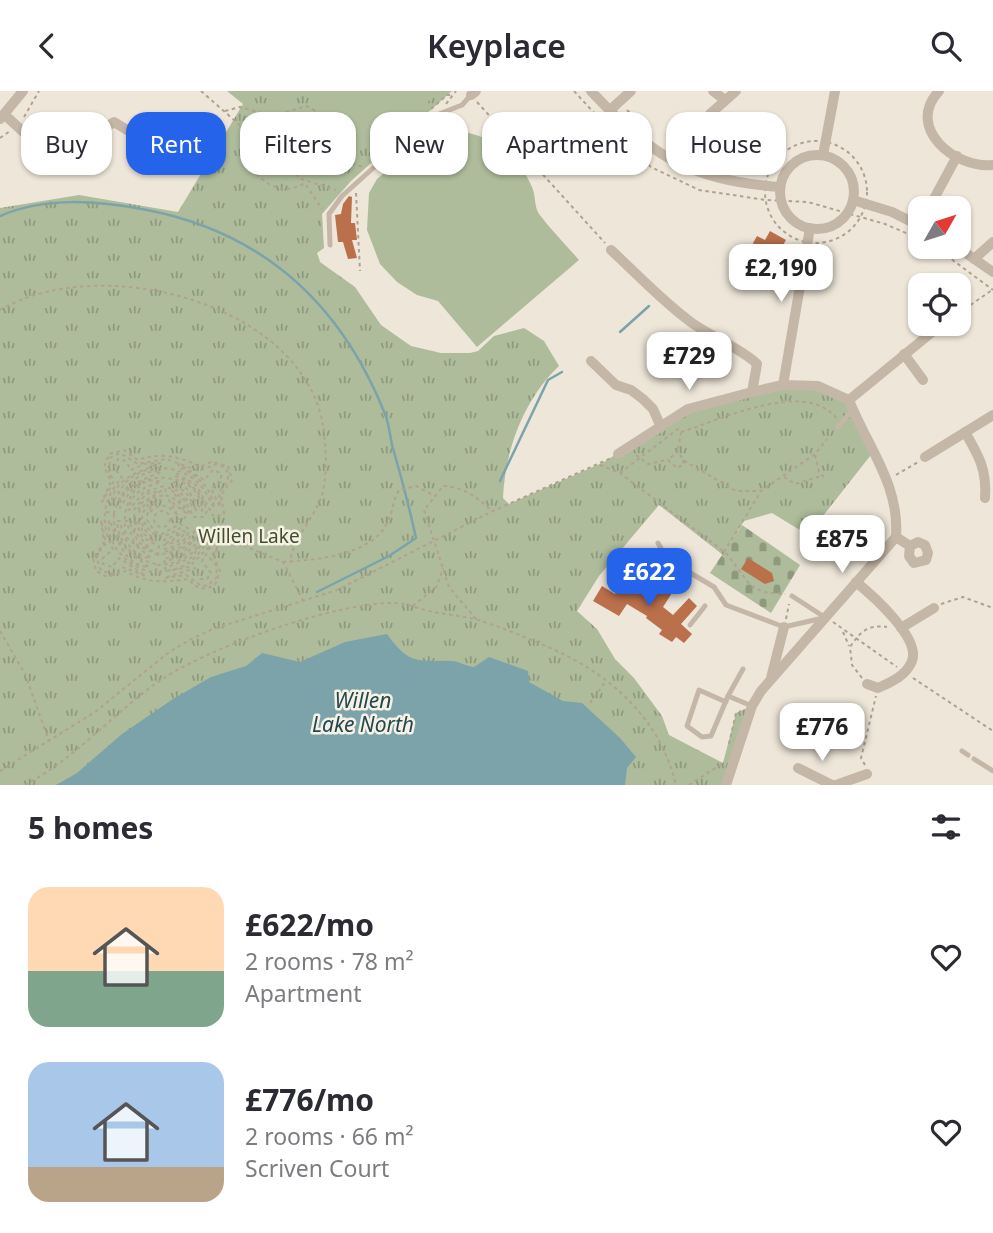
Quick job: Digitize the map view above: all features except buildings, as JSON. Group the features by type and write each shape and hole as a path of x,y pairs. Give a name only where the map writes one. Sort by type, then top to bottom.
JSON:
{"street":[{"path":"23,91 3,117 50,160 58,163 100,129 114,123 126,130"},
{"path":"591,91 633,135 671,161 717,180 780,187"},
{"path":"609,111 631,91"},
{"path":"713,91 725,100"},
{"path":"712,112 736,91"},
{"path":"823,155 835,91"},
{"path":"939,91 928,109 926,123 940,146 974,163 993,165"},
{"path":"813,155 823,155 832,158 847,171 852,180 853,199 847,212 835,224 810,228 800,225 785,210 780,187 788,169 795,162 813,155"},
{"path":"935,196 957,156"},
{"path":"853,199 908,221"},
{"path":"783,385 810,228"},
{"path":"974,259 993,242"},
{"path":"611,250 689,320 722,344 751,358 757,364 752,391"},
{"path":"971,257 993,272"},
{"path":"851,405 927,336"},
{"path":"904,354 923,380"},
{"path":"591,361 616,385 643,399 653,409 661,427"},
{"path":"618,454 699,405 783,385 818,386 851,405 888,480 895,505 896,537 752,706 726,785"},
{"path":"925,457 993,415"},
{"path":"965,432 982,461 987,477 985,498"},
{"path":"896,537 910,545"},
{"path":"856,582 901,628 912,648 912,661 901,676 878,688 867,684"},
{"path":"901,628 934,608"},
{"path":"771,681 784,627"},
{"path":"798,768 834,785 851,784 867,774"}],"lane":[{"path":"440,112 462,105 473,93"},
{"path":"330,245 328,218 348,190 370,170"},
{"path":"838,427 845,421 851,405"},
{"path":"658,543 667,559 714,587 726,605 784,627 826,618"},
{"path":"792,596 826,618"},
{"path":"690,625 705,605"},
{"path":"743,669 727,699 711,736 702,737 687,726 699,690 727,699 752,706"},
{"path":"968,755 993,771"}],"path":[{"path":"0,138 16,127 38,91"},
{"path":"201,91 240,125"},
{"path":"440,112 456,91"},
{"path":"473,93 611,250"},
{"path":"428,112 447,95 452,95"},
{"path":"619,102 629,112"},
{"path":"225,111 240,107 273,116 306,106 321,115 332,147 340,157 350,164 370,168"},
{"path":"662,141 666,144"},
{"path":"769,175 765,186 766,200 773,219 788,235 826,243 843,236 857,224 866,203 866,181 857,162 842,149 826,142 794,146 786,152"},
{"path":"260,175 268,184 287,190 305,183"},
{"path":"296,175 305,183 328,218"},
{"path":"301,179 322,188 348,190"},
{"path":"359,185 356,194 360,271"},
{"path":"952,259 993,290 971,305"},
{"path":"0,310 59,288 82,285 134,288 183,296 215,308 271,342 290,361 322,419 322,493 298,536 290,561"},
{"path":"620,473 678,429 681,432 747,409 798,402 819,405 838,421 845,421"},
{"path":"636,455 648,464 668,460 678,451 681,432"},
{"path":"724,552 761,491 815,454 827,439"},
{"path":"141,517 150,503 160,499 147,510 147,515 158,505 164,505 178,516 169,500 186,513 177,500 165,495 149,499 138,513 140,504 161,491 146,494 137,502 133,516 135,532 153,550 138,542 127,520 129,534 144,550 158,555 181,550 197,536 183,553 163,560 176,559 202,539 195,551 184,559 157,565 130,552 120,535 117,521 120,521 123,535 133,549 151,558 134,547 127,538 124,512 132,494 145,484 161,482 138,492 129,504 129,510 144,492 166,487 179,491 196,512 193,500 173,483 187,489 203,510 191,489 167,477 138,484 120,508 122,498 137,481 161,472 137,478 121,495 114,513 120,542 128,553 149,567 138,565 126,556 117,544 109,520 114,545 124,558 137,568 156,573 189,568 213,543 202,561 210,568 210,577 200,579 195,568 164,578 186,575 200,585 207,586 217,577 216,565 210,558 216,546 219,548 214,557 220,567 220,576 209,588 199,588 186,578 163,583 150,582 123,571 107,577 100,575 93,564 96,551 104,544 100,520 106,543 96,557 101,571 114,574 122,567 146,576 120,558 112,567 103,564 102,559 114,549 105,529 105,512 111,493 122,478 114,468 118,459 126,461 131,470 144,464 160,463 134,472 125,479 115,492 111,505 126,482 136,475 158,468 168,468 198,482 214,508 203,483 178,467 179,464 204,480 213,470 218,470 223,478 211,488 219,507 222,506 219,492 227,484 229,477 222,466 211,465 199,471 166,459 138,464 120,453 110,458 109,472 114,481 104,502 101,500 111,481 106,474 105,460 116,450 124,450 138,460 161,455 184,459 200,467 211,462 228,466 232,480 221,495 224,514 214,517 196,485 176,473 176,476 193,486 207,511 204,517 194,517 183,498 172,491 188,512 184,519 170,519 162,512 155,520 162,527 169,524 170,519"},
{"path":"678,451 684,460 736,491 761,491"},
{"path":"0,771 49,742 191,639 213,629 304,602 361,579 493,511 618,454"},
{"path":"815,454 821,477"},
{"path":"888,480 925,457"},
{"path":"668,460 677,468 682,467 684,460"},
{"path":"599,464 620,473 724,552 754,587 790,596 784,627"},
{"path":"167,477 168,468"},
{"path":"784,477 795,484 821,477 826,479"},
{"path":"477,620 449,587 436,540 424,510 443,486 457,487 477,497 493,511"},
{"path":"165,495 166,487"},
{"path":"141,517 146,532 156,541 144,534 137,520 137,530 149,542 159,546 177,542 185,530 171,542 164,543 164,540 176,535 180,528 169,536 160,537 147,529 146,520 155,532 162,534 180,524 189,529 186,538 164,552 181,547 195,531 205,533 206,539 198,552 180,564 165,568 165,571 186,565 200,554 209,539 218,535 283,562 300,561 372,541 387,524 391,503 399,490 416,487 434,496"},
{"path":"105,512 114,513"},
{"path":"133,516 141,517"},
{"path":"158,555 159,546"},
{"path":"283,562 304,602"},
{"path":"156,573 157,565"},
{"path":"412,606 436,586 444,567"},
{"path":"934,608 963,597 993,608"},
{"path":"25,785 62,761 153,685 197,657 335,612 396,603 477,620 569,656 606,680 625,694 645,719 667,754 676,785"},
{"path":"850,647 860,631 876,625 901,628"},
{"path":"842,630 850,647 855,670 867,684"},
{"path":"0,631 25,674 49,742"},
{"path":"590,703 606,680"},
{"path":"867,774 861,758 878,688"},
{"path":"728,746 736,713 752,706"},
{"path":"689,785 716,769 726,757"}],"green space":[{"name":"Willen Lake","path":"227,91 452,91 428,112 370,112 370,164 322,214 324,248 317,253 320,262 355,287 381,325 411,346 441,353 470,353 478,351 494,336 524,328 544,341 559,366 526,410 512,444 503,498 509,504 604,462 671,419 752,392 818,386 849,400 874,451 808,535 772,513 744,521 723,555 659,505 599,576 577,611 597,629 615,659 634,678 662,716 669,735 723,763 736,713 752,706 726,785 0,785 0,208 79,195 178,212 200,175 226,175 226,132 243,104"},
{"path":"323,91 440,91 417,112 370,112 370,147 356,131 356,112 340,112"},
{"path":"468,133 478,136 482,138 482,175 526,175 539,214 579,260 477,347 438,301 417,295 397,282 380,264 367,230 369,193 382,175 468,175"},
{"path":"742,525 800,565 771,613 710,573"}],"water":[{"name":"Willen Lake North","path":"387,634 402,652 415,659 454,661 474,667 489,657 528,671 529,682 563,701 582,703 620,738 636,757 627,768 625,785 56,785 77,773 122,734 173,699 211,677 246,666 262,653 300,662 345,642"}],"waterway":[{"path":"0,216 36,205 73,202 129,207 189,221 228,236 263,256 294,279 321,307 346,339 385,414 416,538 389,556 317,592"},
{"path":"620,332 649,306"},
{"path":"500,481 548,380 562,372"}]}
